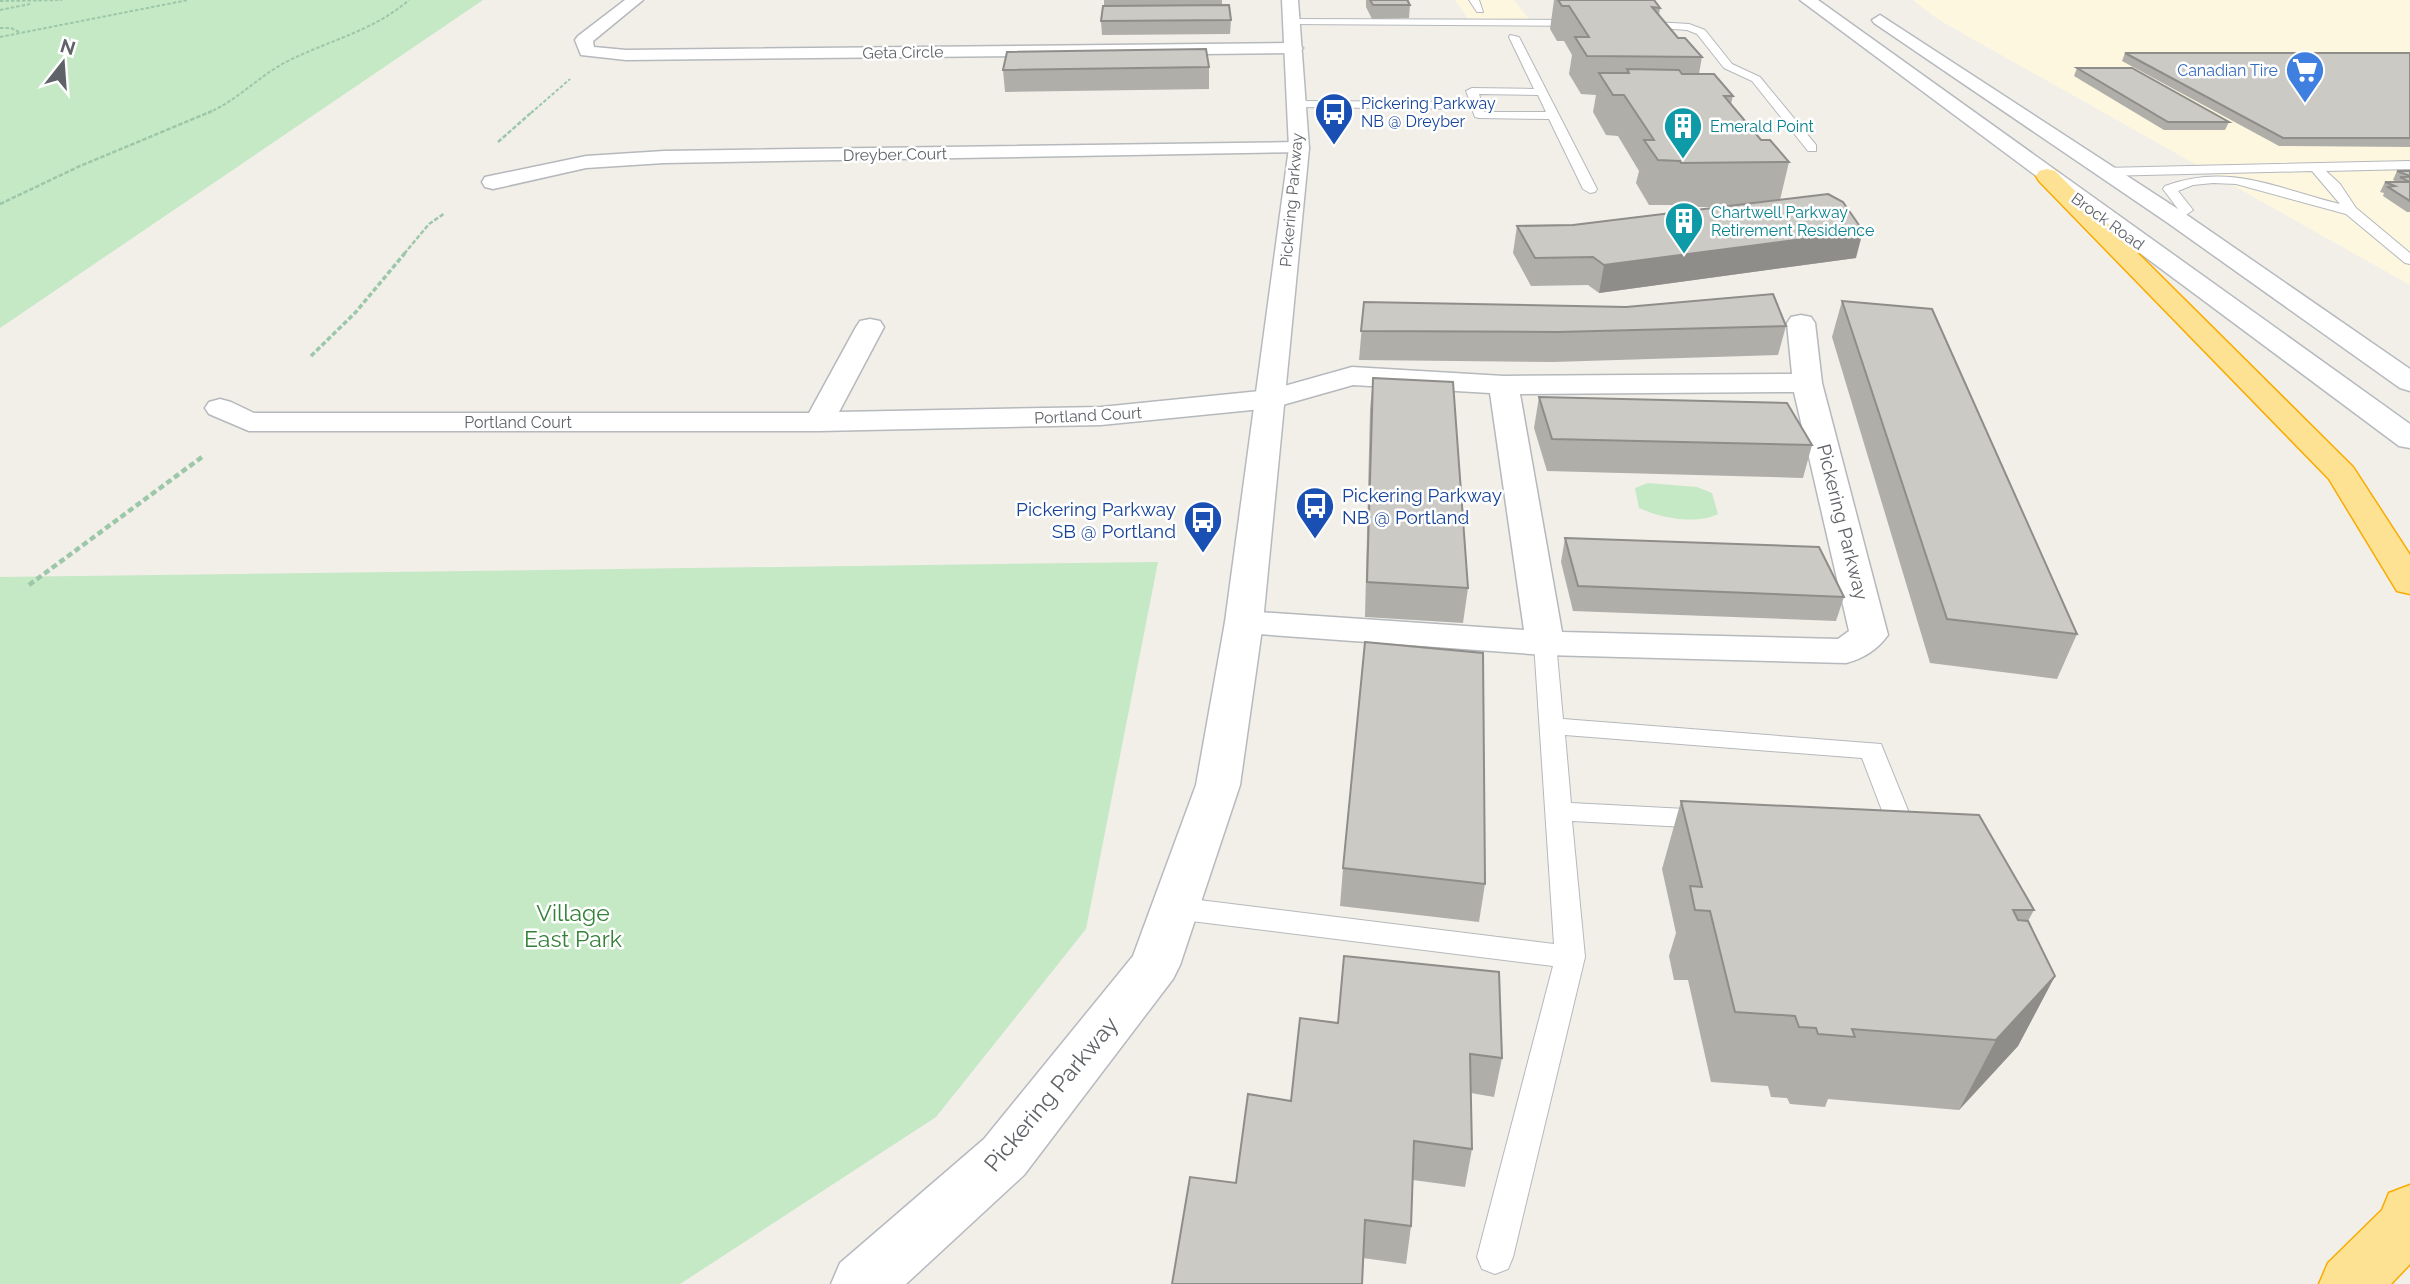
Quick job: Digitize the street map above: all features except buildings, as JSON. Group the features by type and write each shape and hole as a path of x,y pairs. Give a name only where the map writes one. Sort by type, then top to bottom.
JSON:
{"highway":[{"path":"2047,176 2342,474 2410,583"},
{"path":"2350,1284 2403,1229 2410,1212"}],"street":[{"name":"Geta Circle","path":"635,0 584,40 587,51 626,55 1294,48"},
{"name":"Pickering Parkway","path":"862,1284 1004,1157 1155,965 1218,785 1244,622 1272,399 1299,148 1290,0"},
{"name":"Brock Road","path":"1808,0 2410,439"},
{"name":"Brock Road","path":"1862,8 2176,218 2410,382"},
{"name":"Dreyber Court","path":"493,182 586,162 664,157 1299,148"},
{"path":"1272,399 1352,376 1504,384 1807,383 1801,323"},
{"path":"820,422 870,327"},
{"name":"Pickering Parkway","path":"1244,622 1545,643 1846,651 1870,635 1807,383"},
{"path":"1504,384 1545,643"},
{"name":"Portland Court","path":"220,408 249,422 820,422 1101,416 1272,399"}],"lane":[{"path":"1474,0 1480,10"},
{"path":"1292,22 1592,23"},
{"path":"1619,23 1660,24 1701,32 1728,66 1756,79 1812,148"},
{"path":"1514,37 1591,189"},
{"path":"1541,92 1472,91 1479,115 1553,116"},
{"path":"1297,99 1475,102"},
{"path":"2104,172 2410,165"},
{"path":"2315,167 2335,187 2351,211 2410,260"},
{"path":"2176,218 2186,210 2170,190 2183,182 2219,180 2268,185 2327,206 2351,211"},
{"path":"1495,1256 1570,957 1545,643"},
{"path":"1551,726 1872,750 1903,830 1875,828"},
{"path":"1558,811 1724,820"},
{"path":"1175,908 1570,957"}],"path":[{"path":"0,1 44,0"},
{"path":"0,10 62,0"},
{"path":"0,37 188,0"},
{"path":"0,204 34,184 218,108 279,66 324,44 373,26 410,0"},
{"path":"148,8 156,10"},
{"path":"0,28 11,28 19,33"},
{"path":"494,145 574,75"},
{"path":"311,356 355,313 429,224 445,213"},
{"path":"30,585 202,457"}],"shaded area":[{"path":"1455,0 1514,0 1529,19 1468,19"},
{"path":"1913,0 2410,0 2410,285 1939,20"}],"green space":[{"path":"0,0 483,0 0,328"},
{"path":"1648,483 1697,487 1712,493 1718,514 1689,520 1657,515 1639,508 1635,488"},
{"name":"Village East Park","path":"1158,562 1086,929 936,1117 680,1284 0,1284 0,577"}],"place":[{"name":"Canadian Tire","path":"2305,104"},
{"name":"Pickering Parkway NB @ Dreyber","path":"1334,146"},
{"name":"Emerald Point","path":"1683,160"},
{"name":"Chartwell Parkway Retirement Residence","path":"1684,255"},
{"name":"Pickering Parkway NB @ Portland","path":"1315,540"},
{"name":"Pickering Parkway SB @ Portland","path":"1203,554"}]}
